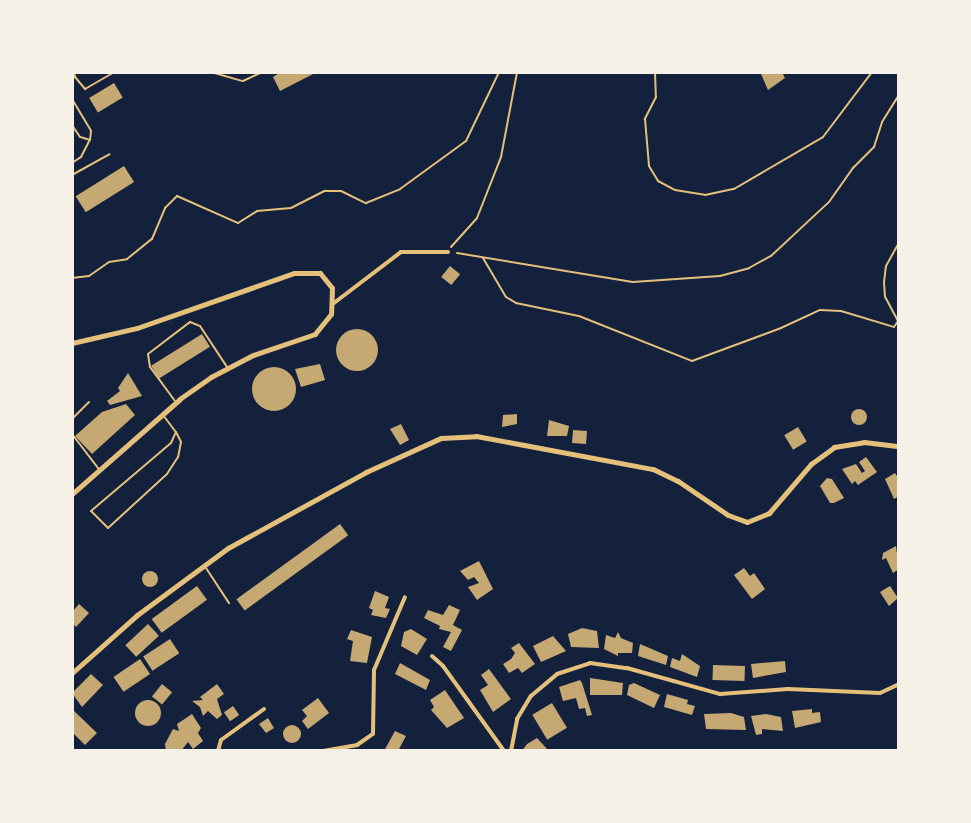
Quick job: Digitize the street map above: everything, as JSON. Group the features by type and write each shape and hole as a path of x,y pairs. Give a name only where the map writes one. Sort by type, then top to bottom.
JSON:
{"street":[{"path":"72,494 176,402 227,367 315,334 325,324 334,303 401,252 448,252"},
{"path":"72,343 137,328 302,272 315,272 326,277 332,288 334,303"},
{"path":"72,673 137,615 203,564 366,472 426,442 447,436 505,440 653,469 678,481 728,515 747,522 769,513 811,464 834,447 864,442 899,446"},
{"path":"323,751 357,745 373,734 374,670 405,597"},
{"path":"432,656 504,751"},
{"path":"511,751 517,719 531,696 557,674 590,663 627,668 729,695 788,689 880,693 899,684"},
{"path":"218,751 224,738 264,709"}],"lane":[{"path":"73,74 85,89 114,72"},
{"path":"211,72 243,81 262,72"},
{"path":"72,99 91,131 81,157 72,163"},
{"path":"72,125 80,137 90,140"},
{"path":"72,175 110,154"},
{"path":"176,402 150,367 148,354 190,322 200,326 227,367"},
{"path":"72,419 89,402"},
{"path":"162,414 176,432 181,442 180,449 167,474 108,528 91,511 171,443 176,432"},
{"path":"72,434 98,469"},
{"path":"203,564 229,603"}],"path":[{"path":"72,278 89,276 109,262 127,259 144,246 159,230 165,208 177,196 238,223 257,211 291,208 325,191 341,191 366,203 400,189 466,141 499,72"},
{"path":"448,252 477,218 501,157 517,72"},
{"path":"655,72 656,97 645,119 649,166 658,181 675,190 705,195 734,189 823,137 872,72"},
{"path":"448,252 633,282 720,276 749,268 771,256 829,202 853,168 874,147 882,122 899,95"},
{"path":"483,258 506,297 516,303 579,316 692,361 820,310 841,311 894,327 898,321 885,297 884,282 886,266 899,243"}],"building":[{"path":"281,72 317,72 280,91 273,77"},
{"path":"782,72 785,78 768,90 761,74"},
{"path":"114,83 123,98 98,113 89,98"},
{"path":"124,166 134,182 86,212 76,196"},
{"path":"450,266 460,274 451,285 441,277"},
{"path":"357,329 372,335 378,350 372,365 357,371 342,365 336,350 342,335"},
{"path":"202,334 210,347 159,379 151,366"},
{"path":"320,364 325,380 301,387 295,369"},
{"path":"274,367 289,374 296,389 289,404 274,411 259,404 252,389 259,374"},
{"path":"128,373 142,396 110,405 107,401 120,391 118,388"},
{"path":"126,404 135,415 92,454 75,436 102,412"},
{"path":"859,409 867,417 859,425 851,417"},
{"path":"517,414 517,424 502,427 503,415"},
{"path":"549,420 569,426 567,436 547,436"},
{"path":"401,424 409,440 400,445 390,429"},
{"path":"798,427 807,442 793,450 784,435"},
{"path":"573,430 587,431 586,444 572,443"},
{"path":"866,457 877,472 858,485 855,481 852,484 842,469 856,464 862,473 865,471 859,462"},
{"path":"895,473 899,479 899,496 894,499 885,479"},
{"path":"827,478 832,479 844,498 830,503 820,486"},
{"path":"340,524 348,535 245,611 236,599"},
{"path":"896,546 899,569 893,573 886,558 882,560 883,553"},
{"path":"479,561 493,589 477,600 468,587 479,583 474,577 468,580 460,571"},
{"path":"744,568 750,576 754,573 765,589 752,599 734,575"},
{"path":"150,571 156,573 156,585 150,587 144,585 142,579 144,573"},
{"path":"197,586 207,600 162,633 152,619"},
{"path":"890,586 898,598 889,606 880,592"},
{"path":"375,591 389,597 385,608 390,609 386,618 371,615 373,610 369,608"},
{"path":"79,604 89,613 76,627 72,623 72,612"},
{"path":"449,605 460,610 453,625 462,630 451,651 443,647 451,632 439,629 440,626 424,618 428,610 443,615"},
{"path":"148,624 159,636 136,657 125,645"},
{"path":"582,628 597,631 599,648 571,647 568,634"},
{"path":"411,629 427,639 417,655 401,646 404,632"},
{"path":"351,630 372,637 367,663 350,661 353,641 347,639"},
{"path":"618,632 621,638 633,643 632,653 618,653 618,656 604,649 606,635 615,638"},
{"path":"553,636 566,651 541,662 533,646"},
{"path":"170,639 179,653 152,671 143,656"},
{"path":"519,643 535,664 522,673 518,668 509,673 503,664 515,653 511,648"},
{"path":"640,644 668,656 666,665 638,656"},
{"path":"682,654 700,666 697,677 670,667 672,658 680,661"},
{"path":"140,659 150,674 124,692 113,677"},
{"path":"785,661 786,672 753,678 751,664"},
{"path":"400,663 430,680 426,690 395,674"},
{"path":"713,665 745,666 744,681 712,680"},
{"path":"489,669 511,699 493,712 480,690 488,685 481,675"},
{"path":"91,674 103,685 82,707 72,693"},
{"path":"590,678 623,683 622,695 590,695"},
{"path":"580,680 592,715 587,716 585,708 579,709 576,698 563,701 559,687"},
{"path":"634,683 660,695 654,708 627,695 629,685"},
{"path":"162,684 172,692 162,705 152,696"},
{"path":"217,684 224,694 217,699 222,715 217,719 208,711 203,716 200,707 192,701 203,700 200,697"},
{"path":"445,690 464,718 447,728 431,710 434,707 430,700"},
{"path":"667,694 688,700 687,704 695,706 692,715 664,707"},
{"path":"318,698 329,713 308,729 302,721 307,716 302,710"},
{"path":"148,700 157,704 161,713 157,722 148,726 139,722 135,713 139,704"},
{"path":"552,703 567,728 547,740 532,715"},
{"path":"233,706 239,715 230,721 224,712"},
{"path":"72,709 97,733 85,745 72,732"},
{"path":"812,709 812,713 820,712 821,722 795,728 792,711"},
{"path":"731,713 744,717 746,730 706,729 704,714"},
{"path":"192,714 201,728 198,733 203,741 193,749 188,742 181,751 166,751 165,744 173,729 179,731 177,724"},
{"path":"766,714 781,717 783,731 762,729 762,734 756,735 751,716"},
{"path":"268,718 274,728 266,733 259,724"},
{"path":"288,725 296,725 301,734 299,741 288,743 283,738 283,730"},
{"path":"395,731 406,736 398,751 384,751"},
{"path":"537,738 547,749 522,751 527,744"}]}
